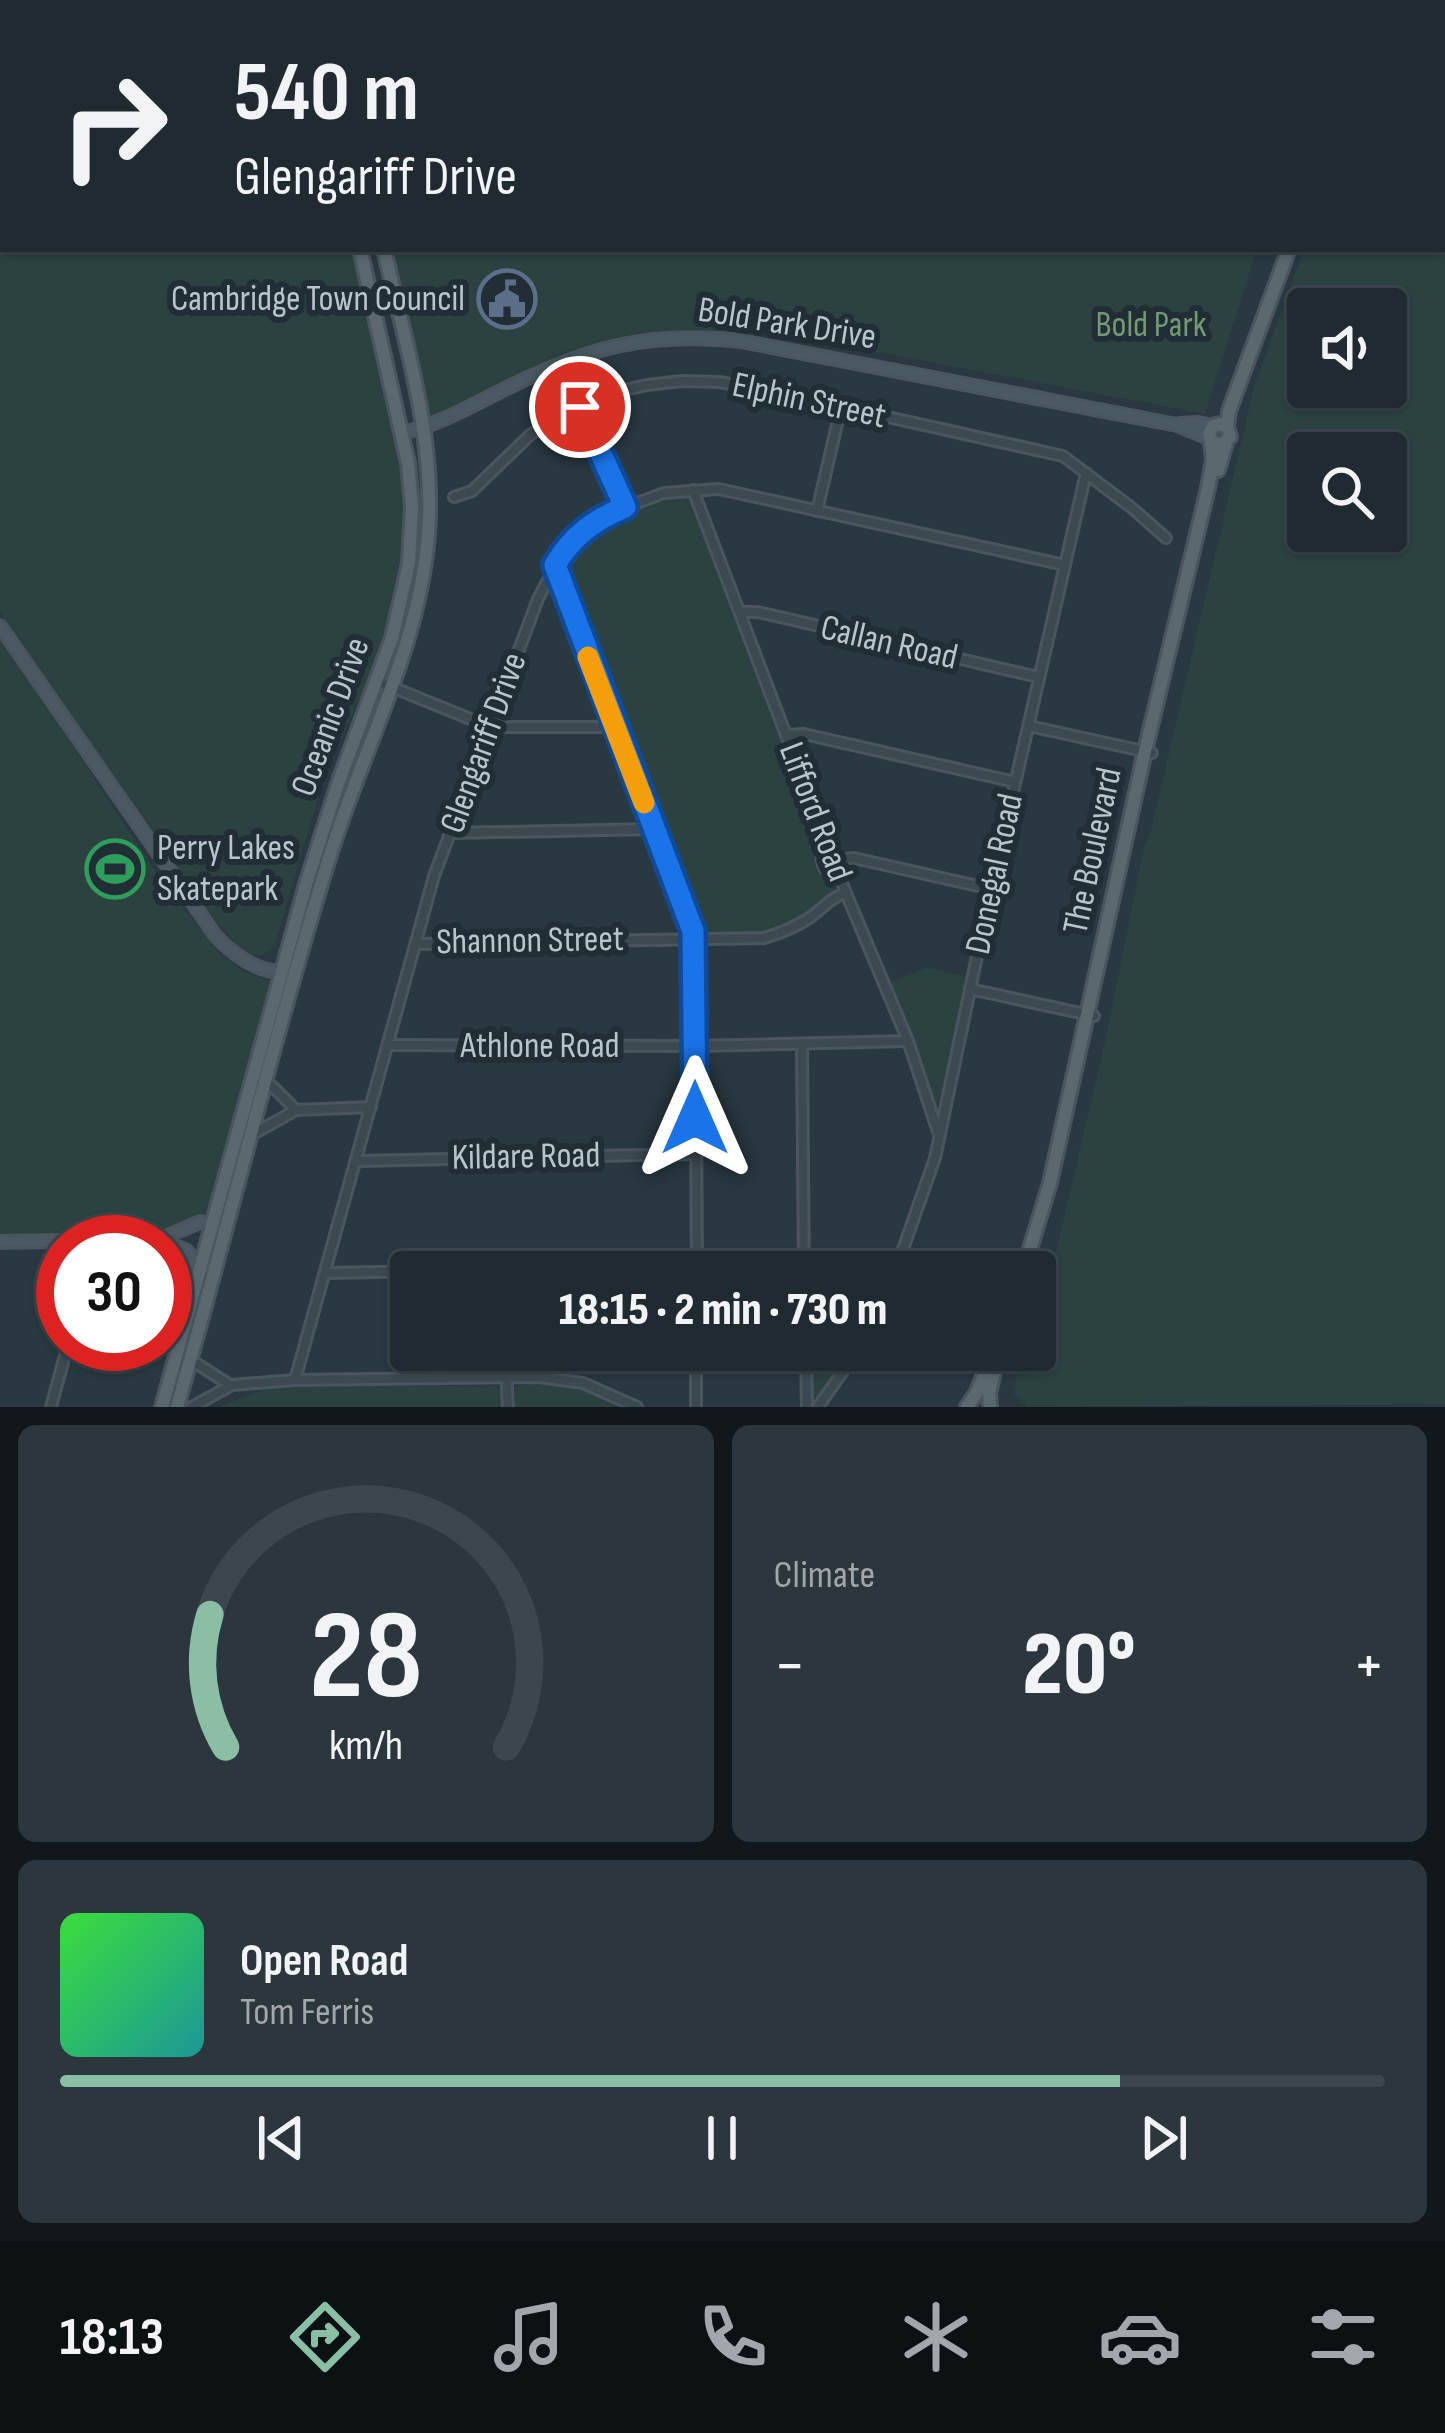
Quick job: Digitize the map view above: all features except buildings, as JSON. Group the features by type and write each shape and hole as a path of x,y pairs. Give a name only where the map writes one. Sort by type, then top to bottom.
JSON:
{"main road":[{"name":"Oceanic Drive","path":"258,1085 292,991 384,684 410,562 412,507 402,433 361,252"},
{"name":"Oceanic Drive","path":"192,1325 327,818 416,610 427,550 429,479 424,428 385,252"},
{"name":"The Boulevard","path":"1032,1251 1220,461 1217,433 1229,411 1284,252"},
{"name":"Oceanic Drive","path":"162,1407 177,1371"},
{"name":"Oceanic Drive","path":"177,1407 181,1371"},
{"path":"967,1407 987,1371"},
{"path":"967,1407 988,1407 993,1371"}],"street":[{"name":"Bold Park Drive","path":"402,433 424,428 588,352 636,341 705,337 1217,433"},
{"name":"Elphin Street","path":"454,497 472,491 531,434 580,407 633,387 700,381 748,386 1053,453 1070,460 1166,538"},
{"path":"580,407 625,507"},
{"path":"818,511 842,407"},
{"name":"Donegal Road","path":"903,1251 935,1158 1085,473"},
{"name":"Glengariff Drive","path":"296,1379 434,876 538,599 568,542 607,514 664,493 719,489 1065,566"},
{"name":"Lifford Road","path":"693,490 908,1041 939,1133"},
{"path":"555,565 695,938 697,1251"},
{"name":"Callan Road","path":"740,612 758,612 1039,677"},
{"path":"0,626 228,950 268,971 283,972 294,964 305,941"},
{"path":"384,684 490,727 614,727"},
{"path":"1029,726 1149,752"},
{"path":"786,735 804,734 1016,782"},
{"path":"452,833 654,829"},
{"path":"825,834 822,865 827,872 840,873"},
{"path":"835,860 854,858 991,889"},
{"name":"Shannon Street","path":"416,944 764,938 809,918 846,892"},
{"path":"283,972 292,991"},
{"path":"970,989 1090,1015"},
{"name":"Athlone Road","path":"388,1045 908,1041"},
{"path":"802,1045 804,1251"},
{"path":"258,1085 272,1086 296,1110"},
{"path":"247,1127 265,1129 296,1110 371,1107"},
{"name":"Kildare Road","path":"357,1161 695,1154"},
{"path":"192,1226 219,1227"},
{"path":"0,1242 36,1242"},
{"path":"192,1260 208,1268"},
{"path":"326,1273 390,1272"},
{"path":"192,1362 232,1385"},
{"path":"51,1407 61,1371"},
{"path":"506,1371 508,1407"},
{"path":"696,1371 696,1407"},
{"path":"806,1371 806,1407"},
{"path":"818,1407 843,1371"},
{"path":"192,1407 232,1385 296,1379 539,1377 583,1383 637,1407"}],"green space":[{"path":"0,252 357,252 402,460 406,552 393,617 366,701 359,699 322,784 272,949 259,956 242,952 207,910 0,612"},
{"name":"Bold Park","path":"394,252 1256,252 1205,414 760,330 634,337 601,344 537,368 426,425"},
{"path":"1303,252 1445,252 1445,1404 1027,1407 1013,1392 1018,1371 1056,1371 1056,1252 1254,387 1287,296 1287,408 1407,408 1407,288 1290,288"},
{"path":"675,494 690,496 837,880 832,893 814,909 788,925 762,932 704,935 695,930 561,570 580,541 608,519"},
{"path":"0,634 155,871 221,955 243,971 276,983 209,1219 192,1225 192,1215 36,1215 36,1234 0,1235"},
{"path":"927,968 969,977 942,1101 936,1107 886,984"},
{"path":"810,1371 840,1371 816,1401 810,1395"},
{"path":"539,1382 580,1387 630,1407 515,1407 515,1387"},
{"path":"496,1386 503,1395 503,1407 218,1407 267,1388"}],"slow traffic":[{"path":"588,657 644,803"}],"place":[{"name":"Cambridge Town Council","path":"507,299"},
{"name":"Perry Lakes Skatepark","path":"115,869"}],"route":[{"path":"580,407 625,507 568,542 555,565 695,938 695,1118"}]}
